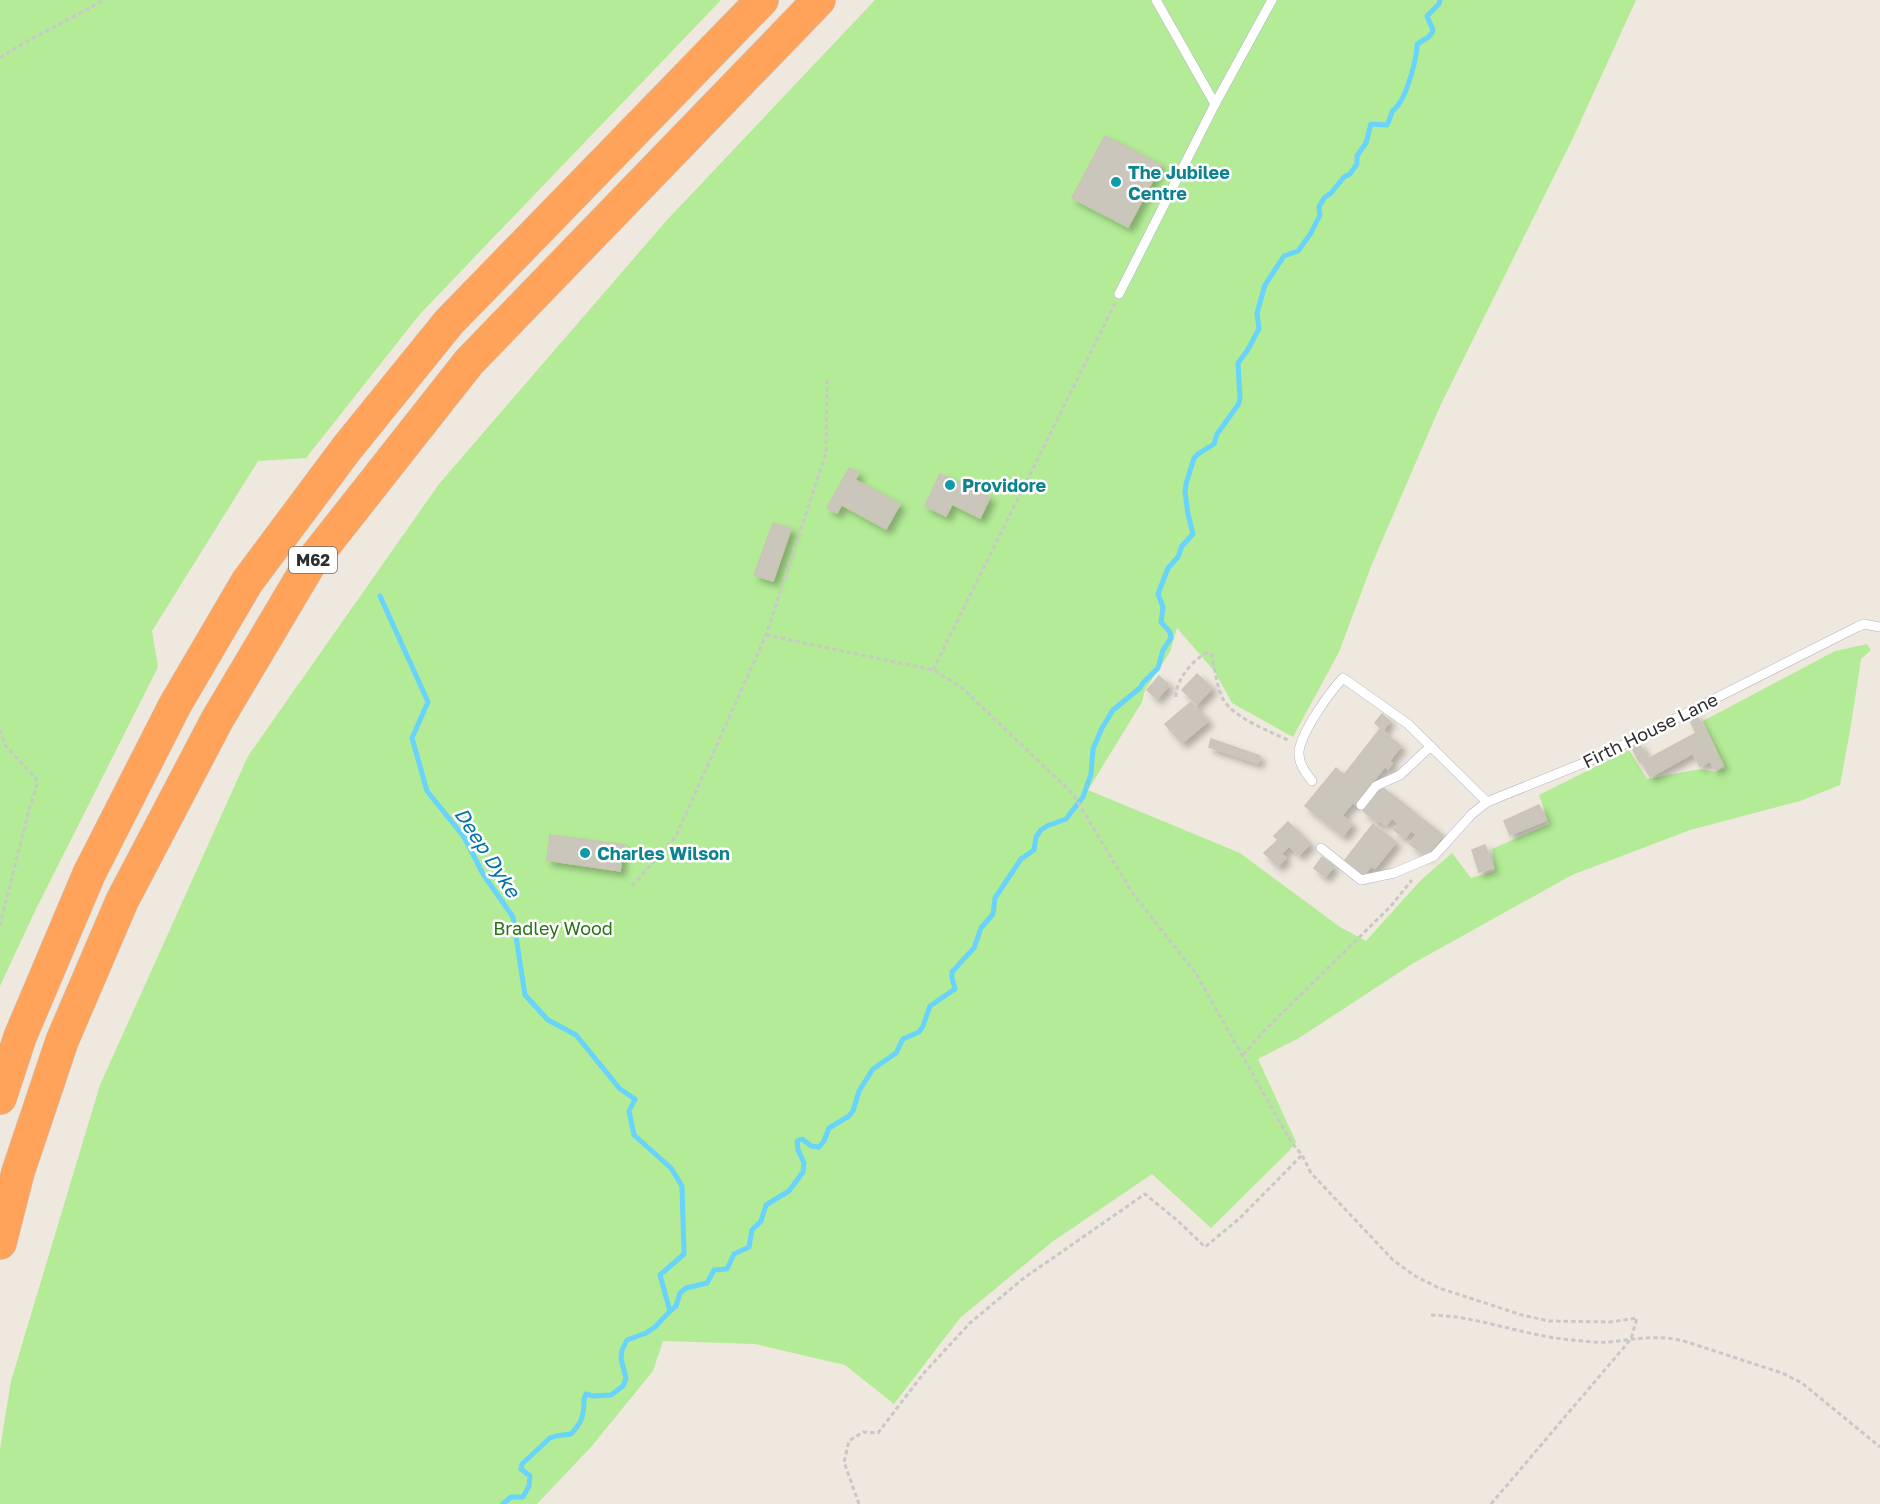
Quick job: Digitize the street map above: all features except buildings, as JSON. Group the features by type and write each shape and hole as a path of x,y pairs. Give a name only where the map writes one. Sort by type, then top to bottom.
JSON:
{"highway":[{"name":"M62","path":"0,1098 20,1037 88,874 175,705 247,582 346,448 449,322 762,0"},
{"name":"M62","path":"0,1243 18,1172 62,1041 122,901 217,720 309,565 469,362 819,0"}],"lane":[{"path":"1156,0 1215,104"},
{"path":"1119,294 1215,104 1272,0"},
{"name":"Firth House Lane","path":"1434,856 1487,802 1601,756 1857,627 1864,624 1880,627"},
{"path":"1312,781 1300,764 1299,752 1304,736 1332,690 1344,678 1408,724 1487,802"},
{"path":"1361,805 1376,786 1400,775 1431,746"},
{"path":"1321,848 1361,880 1394,873 1434,856"}],"path":[{"path":"0,58 104,0"},
{"path":"933,670 1119,294"},
{"path":"632,886 675,837 766,635 826,453 827,379"},
{"path":"766,635 933,670 961,687 1073,794 1133,894 1197,975 1291,1142 1302,1155 1311,1173 1394,1260 1415,1276 1439,1288 1493,1307 1535,1318 1578,1322 1610,1322 1637,1318 1631,1339 1491,1504"},
{"path":"1176,698 1175,689 1197,658 1206,653 1212,655 1216,680 1223,700 1233,711 1301,746"},
{"path":"0,730 5,745 38,781 0,925"},
{"path":"1242,1055 1390,907 1434,856"},
{"path":"859,1504 844,1462 849,1441 863,1432 878,1433 923,1374 970,1323 1024,1278 1145,1194 1205,1247 1240,1218 1302,1155"},
{"path":"1431,1314 1450,1315 1546,1337 1572,1340 1607,1342 1645,1337 1674,1338 1782,1373 1810,1390 1880,1447"}],"green space":[{"path":"0,0 721,0 420,314 306,458 258,461 152,631 158,667 35,911 0,986"},
{"name":"Bradley Wood","path":"875,0 1636,0 1573,138 1441,404 1372,564 1339,652 1293,737 1232,703 1215,672 1177,628 1170,652 1145,690 1142,702 1088,790 1240,853 1340,927 1366,941 1421,880 1452,853 1471,878 1495,871 1492,849 1549,824 1539,795 1629,750 1647,779 1701,769 1714,772 1725,768 1703,721 1835,651 1867,644 1871,650 1861,659 1840,785 1800,801 1690,830 1572,875 1412,964 1299,1038 1258,1059 1296,1142 1211,1228 1152,1174 1052,1242 960,1318 894,1404 845,1365 755,1344 663,1341 653,1371 591,1447 537,1504 0,1504 0,1449 11,1381 100,1085 248,756 439,484 667,220"}],"waterway":[{"path":"503,1504 511,1497 523,1497 529,1486 530,1476 521,1469 522,1464 550,1438 571,1434 577,1427 584,1410 586,1394 611,1395 623,1386 626,1378 621,1359 627,1340 655,1327 676,1306 680,1293 686,1288 707,1283 714,1270 727,1269 734,1254 749,1247 752,1230 761,1221 766,1205 789,1191 803,1172 804,1163 797,1141 802,1139 811,1146 819,1147 829,1128 853,1111 859,1091 873,1069 896,1053 903,1039 919,1032 930,1006 955,989 952,972 974,948 981,928 993,914 995,898 1021,859 1034,850 1036,837 1041,830 1066,819 1083,797 1091,774 1093,749 1102,728 1113,710 1140,688 1158,668 1163,650 1171,638 1170,632 1161,622 1163,607 1158,594 1168,568 1193,534 1188,514 1186,484 1194,458 1214,444 1217,434 1238,405 1240,399 1238,363 1259,329 1257,313 1265,285 1284,256 1298,251 1320,215 1319,207 1324,198 1344,177 1350,174 1357,164 1357,156 1366,143 1371,124 1387,125 1408,84 1417,45 1430,36 1433,30 1427,16 1440,0"},
{"name":"Deep Dyke","path":"380,596 428,702 412,738 427,791 464,837 483,874 513,917 525,995 548,1020 576,1035 620,1089 635,1099 629,1111 634,1135 671,1168 682,1186 684,1254 660,1275 670,1311"}],"place":[{"name":"The Jubilee Centre","path":"1116,182"},
{"name":"Providore","path":"950,485"},
{"name":"Charles Wilson","path":"585,853"}]}
